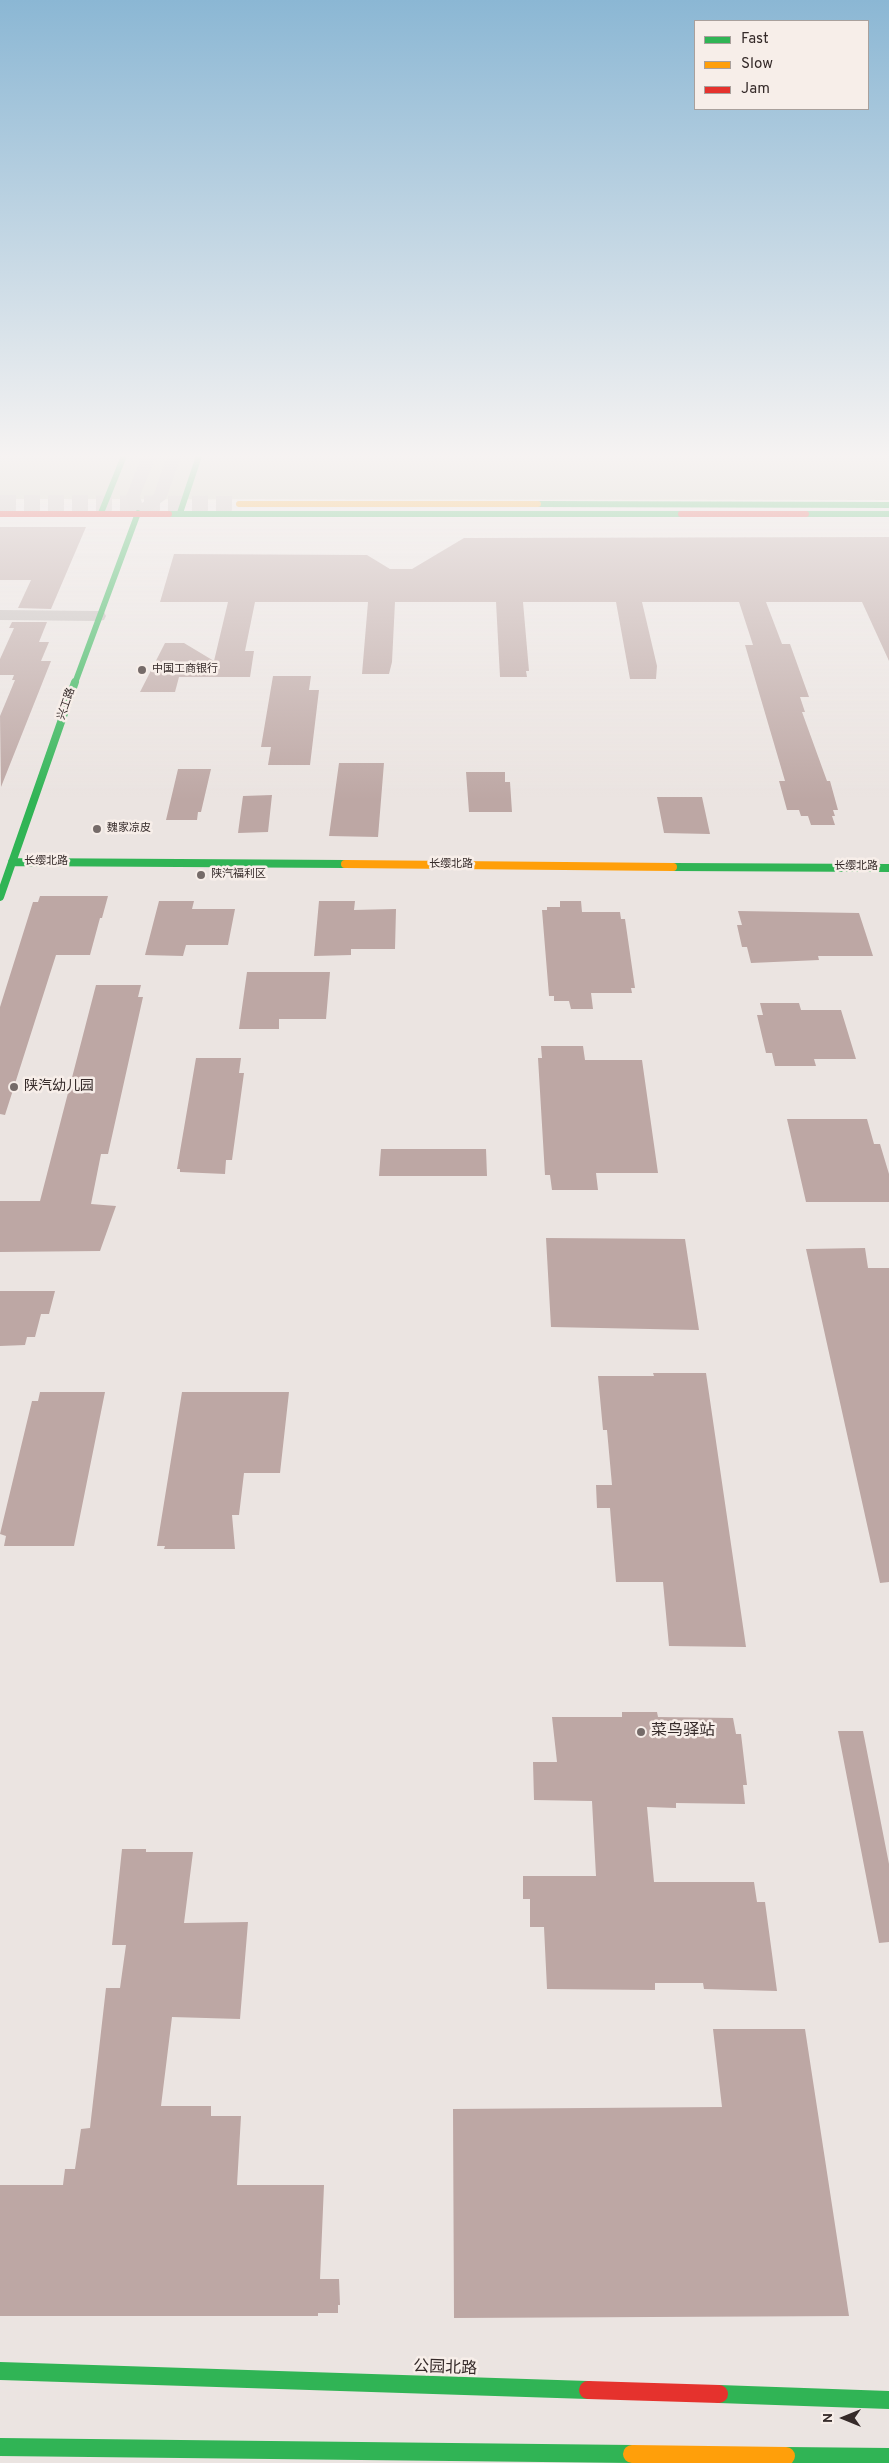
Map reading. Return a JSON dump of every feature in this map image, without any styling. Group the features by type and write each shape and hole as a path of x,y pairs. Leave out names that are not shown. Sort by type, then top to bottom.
{"main road":[{"name":"兴工路","path":"0,896 115,571"},
{"name":"长缨北路","path":"12,862 889,868"},
{"name":"公园北路","path":"0,2371 889,2400"},
{"path":"0,2447 889,2457"}],"street":[{"path":"0,615 98,616"}],"building":[{"path":"0,571 67,571 51,609 18,608 31,580 0,580"},
{"path":"169,571 889,571 889,661 862,602 766,602 782,644 790,644 809,697 800,697 805,712 802,712 827,781 830,781 838,810 833,810 835,816 832,816 835,825 811,825 808,816 801,816 799,810 787,810 779,781 785,781 745,645 753,645 739,602 642,602 657,666 656,679 630,679 616,602 523,602 529,671 526,671 527,677 500,677 496,602 395,602 392,662 389,674 362,674 368,602 255,602 245,651 254,651 250,677 179,677 175,692 140,692 165,643 184,643 214,661 228,602 160,602"},
{"path":"12,622 47,622 39,642 49,642 41,661 51,661 1,787 0,716 15,680 12,680 14,675 0,675 0,659 14,628 9,628"},
{"path":"273,676 311,676 309,690 319,690 310,765 268,765 271,747 261,747"},
{"path":"339,763 384,763 378,837 329,836"},
{"path":"178,769 211,769 201,812 198,812 197,820 166,820"},
{"path":"466,772 505,772 505,782 510,782 512,812 469,812"},
{"path":"272,795 268,832 238,833 243,796"},
{"path":"657,797 702,797 710,834 664,833"},
{"path":"40,896 108,896 90,955 56,955 5,1115 0,1114 0,1007 33,902 38,902"},
{"path":"159,901 194,901 192,909 235,909 228,945 186,945 183,956 145,955"},
{"path":"319,901 355,901 354,910 396,909 395,949 351,949 351,955 314,956"},
{"path":"560,901 581,901 582,912 620,912 621,919 625,919 635,988 631,988 632,993 591,993 593,1009 571,1009 569,1001 554,1001 554,996 549,996 542,910 547,910 547,907 560,907"},
{"path":"738,911 859,913 873,956 818,956 819,960 751,963 747,947 742,947 737,925 742,925"},
{"path":"247,972 330,972 326,1019 279,1019 279,1029 239,1029"},
{"path":"96,985 141,985 138,997 143,997 108,1154 101,1154 91,1204 116,1206 100,1251 0,1252 0,1201 40,1201"},
{"path":"760,1003 799,1003 801,1010 841,1010 856,1059 814,1059 816,1066 775,1066 772,1053 766,1053 757,1015 763,1015"},
{"path":"541,1046 583,1046 585,1060 642,1060 658,1173 596,1173 598,1190 552,1190 550,1175 545,1175 538,1058 542,1058"},
{"path":"196,1058 241,1058 239,1073 244,1073 232,1160 226,1160 225,1174 180,1172 180,1169 177,1169"},
{"path":"787,1119 867,1119 874,1144 880,1144 889,1174 889,1202 806,1202"},
{"path":"381,1149 486,1149 487,1176 379,1176"},
{"path":"546,1238 685,1239 699,1330 551,1327"},
{"path":"865,1248 868,1268 889,1268 889,1582 880,1583 806,1249"},
{"path":"0,1291 55,1291 49,1314 41,1314 35,1337 27,1337 25,1345 0,1346"},
{"path":"653,1373 706,1373 746,1647 669,1646 663,1582 616,1582 610,1508 597,1508 596,1485 612,1485 607,1430 603,1430 598,1376 654,1376"},
{"path":"40,1392 105,1392 74,1546 4,1546 6,1536 0,1534 32,1401 38,1401"},
{"path":"182,1392 289,1392 280,1473 244,1473 239,1515 232,1515 235,1549 164,1549 165,1546 157,1546"},
{"path":"622,1712 657,1712 658,1717 733,1718 736,1734 741,1734 747,1785 743,1785 745,1804 676,1803 676,1808 647,1807 654,1882 754,1882 757,1902 765,1902 777,1991 704,1989 703,1983 655,1983 655,1990 547,1989 544,1927 530,1927 530,1899 523,1899 523,1876 596,1876 592,1801 534,1800 533,1762 557,1762 552,1717 622,1717"},
{"path":"838,1731 863,1731 889,1864 889,1942 879,1943"},
{"path":"122,1849 146,1849 146,1852 193,1852 184,1923 248,1922 240,2019 172,2017 161,2106 211,2106 211,2116 241,2116 237,2185 324,2185 320,2279 339,2279 340,2305 338,2305 338,2313 318,2313 318,2316 0,2316 0,2185 63,2185 65,2169 75,2169 81,2129 90,2128 106,1988 120,1988 126,1945 112,1945"},
{"path":"713,2029 805,2029 849,2316 454,2318 453,2109 722,2107"}],"traffic: fast":[{"path":"0,897 115,571"},
{"path":"12,862 345,864"},
{"path":"673,867 889,868"},
{"path":"0,2371 588,2390"},
{"path":"719,2394 889,2400"},
{"path":"0,2447 632,2454"},
{"path":"786,2456 889,2457"}],"traffic: slow":[{"path":"345,864 673,867"},
{"path":"632,2454 786,2456"}],"traffic: jam":[{"path":"588,2390 719,2394"}],"place":[{"name":"中国工商银行","path":"142,670"},
{"name":"魏家凉皮","path":"97,829"},
{"name":"陕汽福利区","path":"201,875"},
{"name":"陕汽幼儿园","path":"14,1087"},
{"name":"菜鸟驿站","path":"641,1732"}]}
